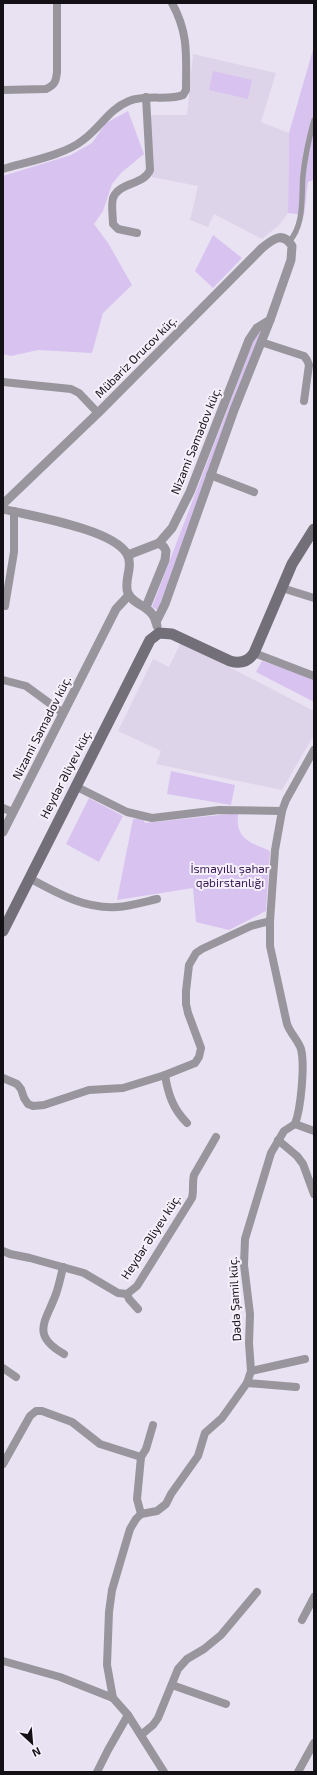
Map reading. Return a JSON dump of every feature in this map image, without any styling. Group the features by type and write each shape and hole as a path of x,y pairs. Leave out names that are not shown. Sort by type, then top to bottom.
{"main road":[{"path":"157,628 230,661 244,662 251,658 298,553 314,529"},
{"name":"Heydər Əliyev küç.","path":"3,931 75,786 157,628"}],"street":[{"path":"3,90 46,89 56,82 57,3"},
{"path":"3,169 73,147 90,135 112,110 129,101 146,97 180,96 186,90 185,34 178,13 172,3"},
{"path":"137,233 118,229 113,224 113,199 120,189 144,178 148,175 150,170 146,97"},
{"path":"157,628 210,475 292,260 293,252 290,242 299,224 303,175 314,120"},
{"name":"Mübariz Orucov küç.","path":"3,504 98,413 262,248 280,237 286,238 290,242"},
{"name":"Nizami Səmədov küç.","path":"128,555 159,543 172,528 190,492 249,340 257,328 270,320"},
{"path":"261,342 304,356 307,360 309,365 304,401"},
{"path":"3,382 71,389 79,394 98,413"},
{"path":"210,475 254,492"},
{"path":"3,508 85,530 115,543 128,555 129,568 127,587 129,595 154,616 157,628"},
{"path":"5,606 14,552 14,511"},
{"path":"146,608 165,556 164,547 159,543"},
{"path":"282,588 314,598"},
{"name":"Nizami Səmədov küç.","path":"3,832 116,609 129,595"},
{"path":"254,653 314,676"},
{"path":"3,680 26,686 63,713"},
{"path":"314,750 292,789 282,811 275,850 270,921 270,946 287,1024 290,1032 300,1046 302,1057 300,1102 295,1124 314,1131"},
{"path":"75,786 127,812 152,818 219,810 282,811"},
{"path":"3,808 12,812"},
{"path":"29,878 68,898 99,907 118,907 157,899"},
{"path":"3,1078 17,1084 28,1104 33,1106 44,1105 89,1090 124,1088 188,1067 195,1063 199,1057 201,1048 186,1004 189,965 196,953 202,949 252,926 270,921"},
{"path":"165,1075 168,1094 178,1113 187,1123"},
{"name":"Dədə Şamil küç.","path":"141,1514 157,1510 166,1504 171,1494 198,1456 205,1433 222,1418 247,1383 251,1371 249,1343 250,1314 244,1265 245,1239 271,1152 284,1131 295,1124"},
{"name":"Heydər Əliyev küç.","path":"3,1251 84,1273 118,1293 127,1294 138,1286 192,1198 194,1191 194,1175 216,1137"},
{"path":"278,1140 297,1156 303,1164 314,1194"},
{"path":"63,1267 56,1294 43,1323 45,1337 51,1347 64,1354"},
{"path":"127,1294 129,1299 138,1309"},
{"path":"251,1371 305,1359"},
{"path":"3,1368 16,1377"},
{"path":"247,1383 296,1387"},
{"path":"3,1464 30,1416 36,1411 42,1411 72,1422 100,1444 141,1457"},
{"path":"112,1698 107,1665 112,1590 130,1529 141,1514 137,1499 141,1457 146,1449 153,1425"},
{"path":"141,1735 154,1725 158,1718 178,1669 187,1659 204,1649 222,1635 256,1592"},
{"path":"302,1620 314,1597"},
{"path":"3,1661 60,1678 112,1698 128,1716 164,1772"},
{"path":"172,1685 226,1704"},
{"path":"98,1772 108,1750 128,1716"},
{"path":"298,1772 314,1743"}],"shaded area":[{"path":"193,54 276,73 261,122 289,133 288,213 279,225 262,239 214,214 208,227 190,220 198,186 152,177 149,115 187,115"},
{"path":"181,642 314,711 314,735 282,790 156,764 161,751 118,731 153,659 169,667"}],"green space":[{"path":"314,46 314,180 308,182 304,215 288,213 289,133"},
{"path":"213,71 252,80 248,99 209,90"},
{"path":"128,111 144,154 121,173 112,184 103,211 94,224 108,243 132,285 103,313 92,353 38,350 11,356 3,354 3,176 71,155 92,143 106,123"},
{"path":"213,235 242,258 213,288 195,271"},
{"path":"263,329 232,408 158,610 152,607 255,337"},
{"path":"262,661 314,679 314,702 256,672"},
{"path":"171,771 235,785 231,805 167,794"},
{"path":"89,798 123,816 99,862 66,844"},
{"name":"İsmayıllı şəhər qəbirstanlığı","path":"238,813 238,827 244,837 252,843 270,851 266,911 229,930 196,922 193,888 117,900 133,819 143,818 145,823"}]}
